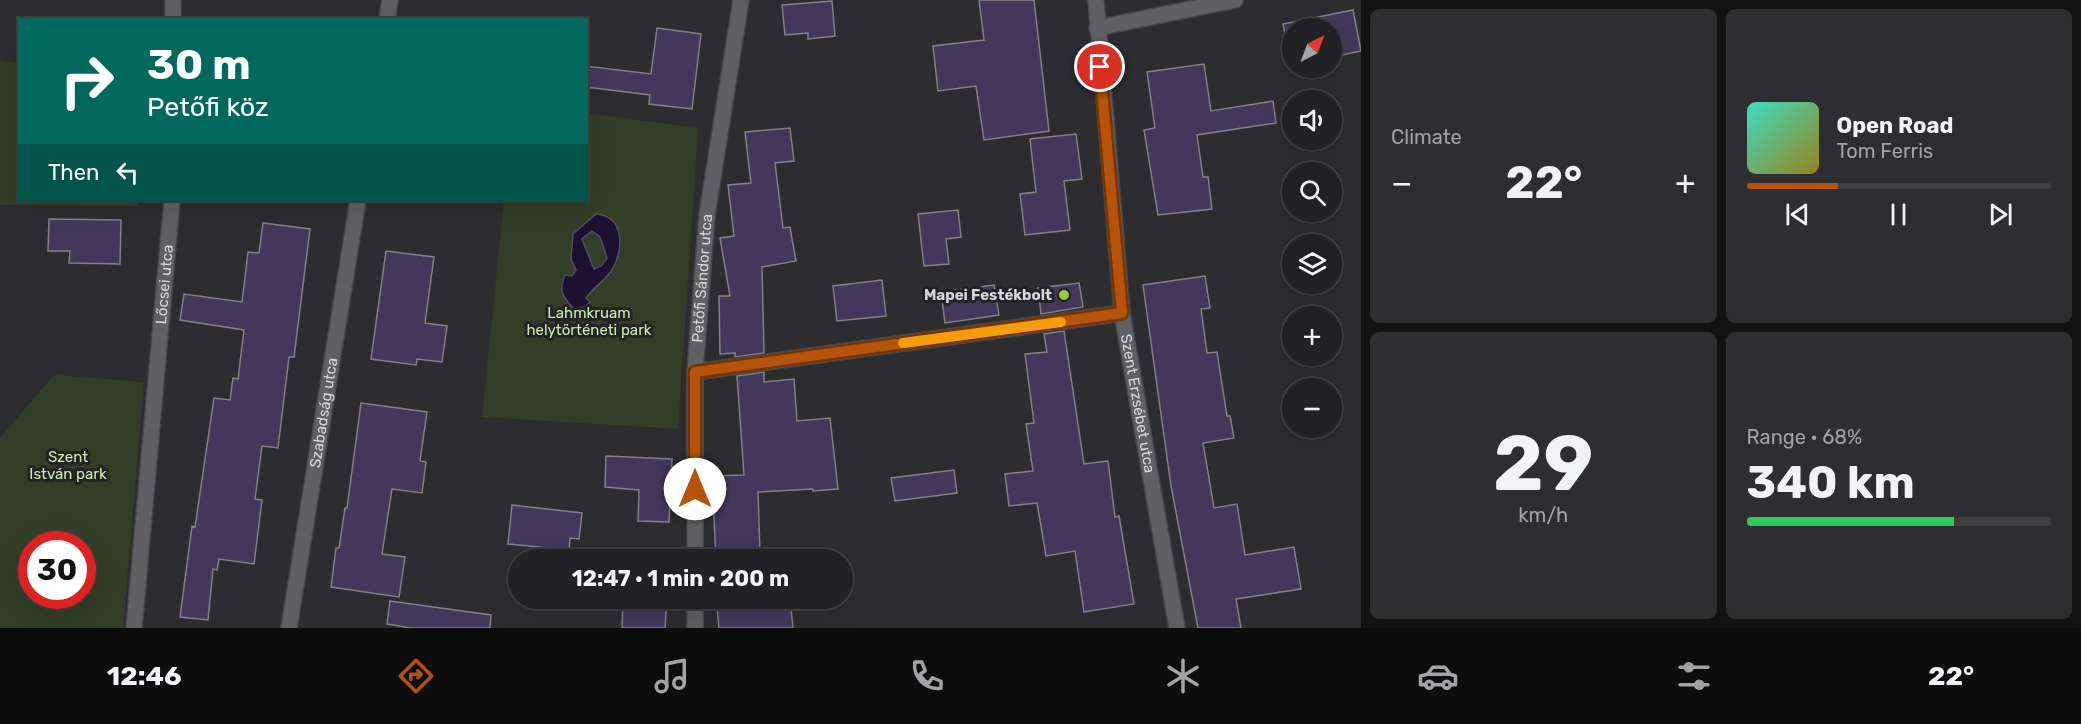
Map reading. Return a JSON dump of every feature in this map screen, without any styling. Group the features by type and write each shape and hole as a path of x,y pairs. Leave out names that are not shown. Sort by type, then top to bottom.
{"street":[{"path":"173,0 173,18"},
{"path":"387,18 390,0"},
{"name":"Petőfi Sándor utca","path":"695,549 695,372 707,215 741,0"},
{"name":"Szent Erzsébet utca","path":"1096,0 1122,313 1177,628"},
{"path":"1097,28 1234,0"},
{"name":"Lőcsei utca","path":"134,628 172,201"},
{"name":"Szabadság utca","path":"289,628 358,201"},
{"path":"695,372 1122,313"},
{"path":"695,609 695,628"}],"green space":[{"path":"0,61 18,63 18,201 138,201 139,206 0,205"},
{"name":"Lahmkruam helytörténeti park","path":"588,113 698,128 678,429 482,417 504,201 588,201"},
{"name":"Szent István park","path":"54,375 144,382 123,628 0,628 0,438"}],"shaded area":[{"path":"596,214 612,220 619,233 620,241 617,258 611,271 586,298 590,302 585,307 574,309 564,297 562,290 565,275 572,276 576,270 571,259 573,234","holes":["592,231 600,237 607,258 601,266 594,269 582,239"]}],"building":[{"path":"979,0 1034,0 1049,131 984,140 976,86 938,91 933,46 984,40"},
{"path":"832,1 835,36 808,39 808,33 785,35 782,5"},
{"path":"1353,10 1361,51 1342,55 1342,18 1313,18"},
{"path":"657,28 701,34 692,109 649,104 650,95 588,87 588,66 651,74"},
{"path":"1204,64 1211,111 1273,101 1276,123 1197,135 1203,177 1208,177 1212,209 1158,215 1144,130 1155,128 1147,72"},
{"path":"790,128 794,161 775,163 783,228 790,227 796,261 762,267 764,353 735,357 735,353 720,354 719,296 730,296 720,238 734,236 728,185 751,183 745,132"},
{"path":"1076,134 1082,179 1064,181 1070,230 1025,235 1020,194 1036,192 1030,139"},
{"path":"958,210 961,237 946,239 949,264 924,266 918,214"},
{"path":"49,219 121,220 120,264 69,263 70,251 48,251"},
{"path":"263,223 310,229 294,357 289,357 278,448 262,446 255,499 262,500 254,564 219,559 217,570 213,569 208,620 180,617 192,526 195,527 214,398 230,400 233,378 238,379 244,330 180,320 184,294 242,302 248,252 259,253"},
{"path":"386,251 434,257 425,323 447,326 442,362 417,359 416,365 371,359"},
{"path":"1205,276 1210,308 1201,309 1207,353 1217,352 1227,416 1230,416 1234,438 1203,443 1214,508 1237,504 1245,555 1294,547 1301,589 1236,599 1241,628 1198,628 1171,486 1143,285"},
{"path":"882,280 886,316 837,321 833,286"},
{"path":"1079,283 1083,307 1041,314 1038,288"},
{"path":"994,285 999,315 945,323 941,292"},
{"path":"1064,331 1084,464 1108,461 1115,517 1119,516 1134,604 1084,612 1075,551 1046,556 1037,503 1009,506 1005,474 1033,471 1026,424 1034,423 1025,354 1047,352 1044,334"},
{"path":"764,372 764,382 794,379 797,421 830,418 838,489 758,492 760,549 715,549 712,476 744,475 737,376"},
{"path":"361,403 427,412 420,461 426,462 422,493 392,489 382,554 405,557 399,597 331,587 336,548 339,548 345,508 347,508"},
{"path":"606,456 672,459 669,522 638,521 639,490 605,487"},
{"path":"954,470 957,493 895,501 891,478"},
{"path":"512,505 582,513 579,539 570,538 569,549 508,544"},
{"path":"390,601 491,615 490,628 410,628 387,624"},
{"path":"623,609 666,609 665,628 622,628"},
{"path":"717,609 791,609 793,628 719,628"}],"slow traffic":[{"path":"903,343 1061,322"}],"place":[{"name":"Mapei Festékbolt","path":"1064,295"}],"route":[{"path":"695,489 695,372 1122,313 1100,67"}]}
